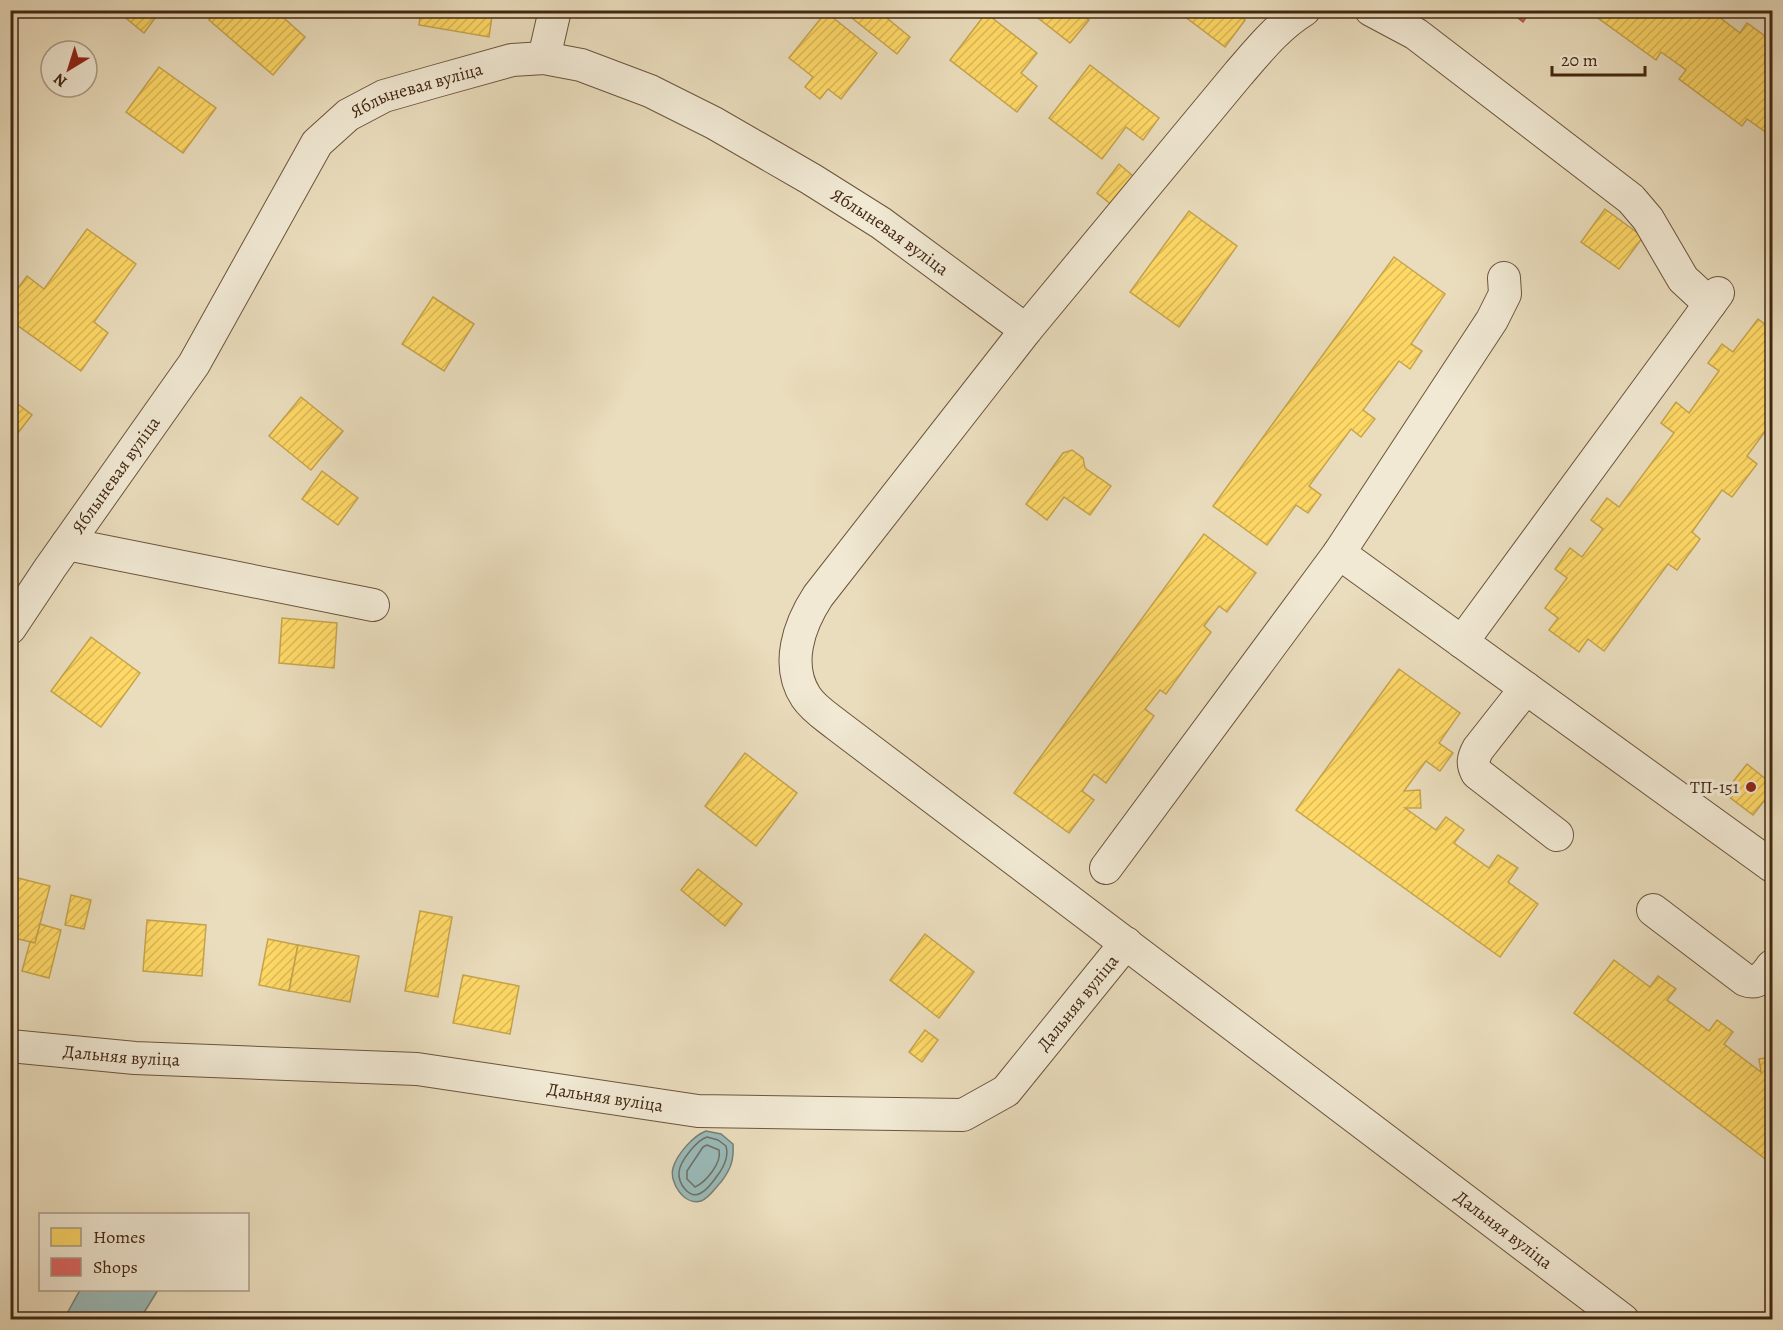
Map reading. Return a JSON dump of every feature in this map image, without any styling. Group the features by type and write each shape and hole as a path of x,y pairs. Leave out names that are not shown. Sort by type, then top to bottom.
{"street":[{"path":"544,58 555,10"},
{"path":"1026,330 1254,56 1291,18 1304,10"},
{"path":"1371,10 1416,34 1631,199 1648,219 1683,279 1696,293 1714,299 1462,642"},
{"name":"Яблыневая вуліца","path":"10,628 194,364 316,142 348,114 384,96 512,60 544,58 581,65 650,91 714,123 811,179 881,223 1026,330"},
{"path":"1106,868 1339,553 1492,320 1504,294 1504,278"},
{"name":"Дальняя вуліца","path":"1026,330 808,611 795,654 797,677 806,697 816,709 1623,1320"},
{"path":"67,544 373,605"},
{"path":"1339,553 1773,866"},
{"path":"1526,688 1478,749 1474,766 1478,773 1557,835"},
{"path":"1653,910 1745,980 1750,982 1762,978 1773,966"},
{"name":"Дальняя вуліца","path":"10,1046 135,1058 417,1069 698,1111 963,1115 1006,1091 1126,943"}],"water":[{"path":"706,1131 721,1134 733,1144 733,1155 727,1173 721,1182 704,1200 695,1202 679,1192 672,1174 678,1157 686,1146"},
{"path":"79,1291 157,1291 140,1319 64,1319"}],"building: Homes":[{"path":"116,10 161,10 144,33"},
{"path":"217,10 275,10 305,37 273,75 209,20"},
{"path":"421,10 462,10 492,16 489,37 419,25"},
{"path":"842,10 877,10 910,37 897,54"},
{"path":"1078,10 1089,20 1070,43 1029,11"},
{"path":"1176,10 1233,10 1245,20 1225,47"},
{"path":"1604,10 1710,10 1740,33 1747,23 1772,41 1766,49 1772,54 1771,136 1747,119 1742,126 1679,79 1686,70 1661,52 1656,60 1598,18"},
{"path":"826,12 877,53 841,99 828,89 820,99 805,87 813,77 789,58"},
{"path":"986,13 1037,53 1021,73 1037,86 1017,112 950,60"},
{"path":"1090,65 1159,118 1143,140 1126,127 1102,159 1049,118"},
{"path":"159,67 216,108 183,153 126,112"},
{"path":"1119,164 1139,181 1117,209 1097,193"},
{"path":"1605,209 1643,237 1619,269 1581,242"},
{"path":"1189,211 1237,246 1179,327 1130,292"},
{"path":"87,229 136,264 94,322 108,333 81,371 10,320 10,299 27,276 44,289"},
{"path":"1394,257 1445,294 1411,344 1422,351 1410,369 1399,361 1363,410 1375,419 1361,437 1351,429 1309,486 1321,495 1308,513 1296,505 1267,545 1213,506"},
{"path":"433,297 474,324 444,371 402,344"},
{"path":"1758,319 1770,328 1772,324 1772,422 1747,456 1757,464 1732,497 1722,490 1692,532 1700,539 1677,570 1668,564 1604,651 1588,639 1579,652 1549,630 1558,618 1545,608 1567,578 1555,569 1570,548 1582,557 1603,529 1591,520 1607,498 1619,507 1674,433 1661,423 1676,402 1689,413 1719,371 1708,363 1722,344 1733,352"},
{"path":"301,397 343,431 311,470 269,436"},
{"path":"10,398 32,415 10,443"},
{"path":"1072,450 1083,458 1085,468 1111,486 1090,515 1064,497 1047,520 1026,504 1063,453"},
{"path":"322,471 358,498 338,525 302,499"},
{"path":"1204,534 1256,573 1227,612 1219,606 1204,626 1211,632 1166,694 1160,690 1145,709 1154,716 1106,783 1094,774 1082,791 1094,800 1069,833 1014,793"},
{"path":"282,618 337,623 334,668 279,663"},
{"path":"91,637 140,673 101,727 51,691"},
{"path":"1399,669 1460,713 1439,743 1453,753 1440,771 1426,761 1404,791 1420,790 1421,808 1405,808 1436,830 1446,817 1464,830 1454,843 1489,868 1498,855 1518,868 1508,882 1538,904 1500,957 1296,810"},
{"path":"745,753 797,793 756,846 705,806"},
{"name":"ТП-151","path":"1747,764 1772,784 1772,791 1753,815 1724,793"},
{"path":"698,869 742,904 725,926 681,890"},
{"path":"10,876 50,886 35,943 10,937"},
{"path":"71,895 91,900 84,929 65,925"},
{"path":"420,911 452,917 438,997 405,991"},
{"path":"147,920 206,925 202,976 143,971"},
{"path":"40,924 61,930 49,978 22,971 30,942 35,943"},
{"path":"925,934 974,972 939,1018 890,980"},
{"path":"268,939 298,945 289,991 259,985"},
{"path":"298,945 359,956 350,1002 289,991"},
{"path":"1614,960 1650,987 1658,976 1676,989 1667,1000 1709,1031 1717,1020 1733,1032 1724,1044 1761,1072 1759,1059 1772,1057 1772,1164 1574,1013"},
{"path":"463,975 519,986 510,1034 453,1023"},
{"path":"925,1030 938,1040 922,1062 909,1052"}],"building: Shops":[{"path":"1508,10 1531,10 1523,22"}],"place":[{"name":"ТП-151","path":"1751,787"}]}
